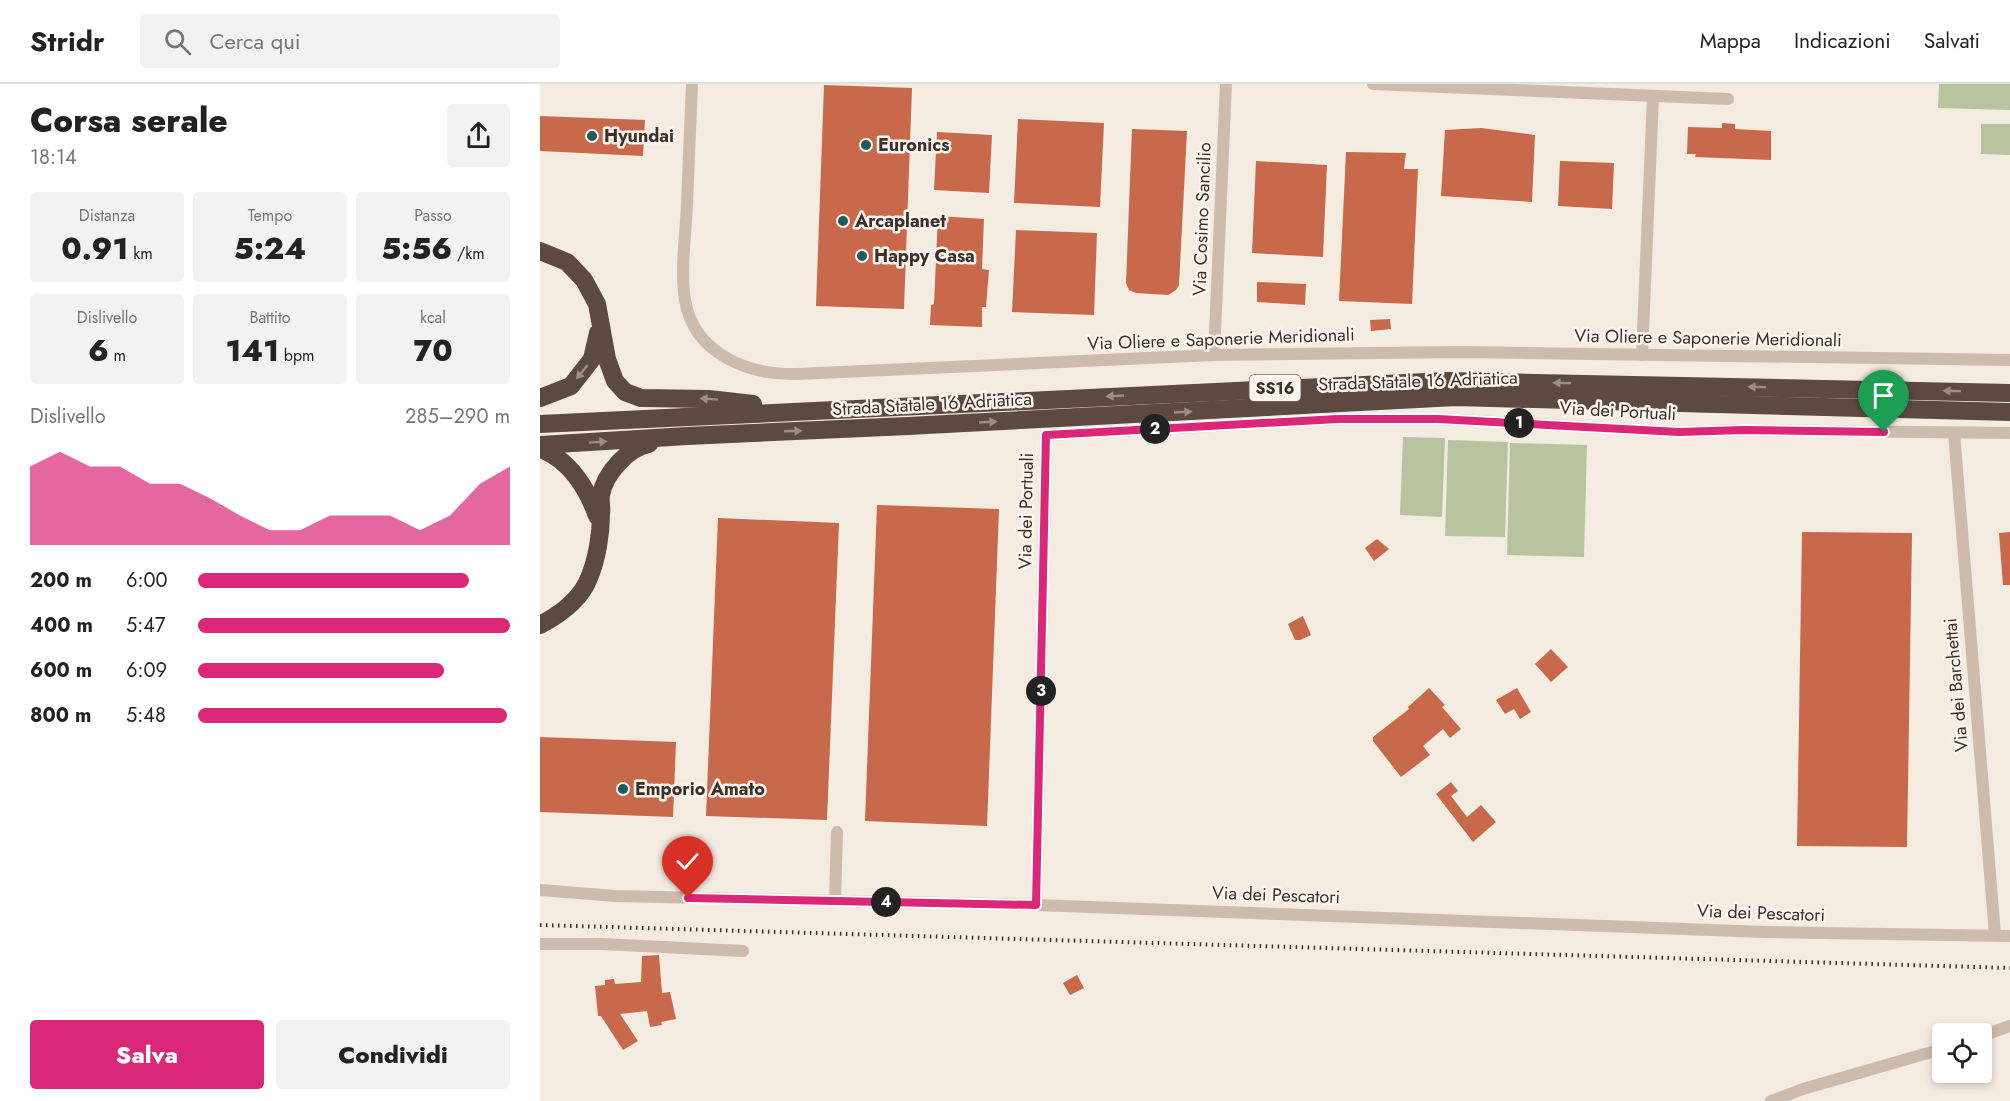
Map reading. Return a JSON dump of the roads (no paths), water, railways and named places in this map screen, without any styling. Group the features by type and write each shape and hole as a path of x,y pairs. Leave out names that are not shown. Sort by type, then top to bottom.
{"highway":[{"path":"540,251 567,262 584,280 597,304 607,359 615,381 625,392 641,398 709,399 808,410"},
{"path":"540,398 571,386 592,359 600,326"},
{"name":"Strada Statale 16 Adriatica","path":"540,424 1447,381 2010,393"},
{"name":"Strada Statale 16 Adriatica","path":"540,447 687,436 920,426 1456,397 2010,412"},
{"path":"540,625 569,606 589,579 600,534 601,495 625,454 641,445 687,436"},
{"path":"540,447 553,454 573,472 590,496 598,516 600,534"}],"street":[{"name":"Via Oliere e Saponerie Meridionali","path":"692,84 684,287 686,303 693,323 714,350 744,368 780,375 1214,355 1463,352 2010,360"},
{"name":"Via Cosimo Sancilio","path":"1214,355 1226,84"},
{"path":"1373,84 1728,99"},
{"path":"1642,355 1653,96"},
{"name":"Via dei Portuali","path":"1036,905 1046,435 1338,419 1438,419 1679,432 1744,430 2010,434"},
{"name":"Via dei Barchettai","path":"1954,433 1995,935"},
{"path":"835,902 837,832"},
{"name":"Via dei Pescatori","path":"540,890 615,896 1036,905 1764,932 2010,936"},
{"path":"540,944 602,944 743,951"},
{"path":"1992,1032 2010,1026"},
{"path":"1771,1101 1803,1089 1932,1051"}],"railway":[{"path":"540,925 2010,968"}],"place":[{"name":"Hyundai","path":"592,136"},
{"name":"Euronics","path":"866,145"},
{"name":"Arcaplanet","path":"843,221"},
{"name":"Happy Casa","path":"862,256"},
{"name":"Emporio Amato","path":"623,789"}]}
